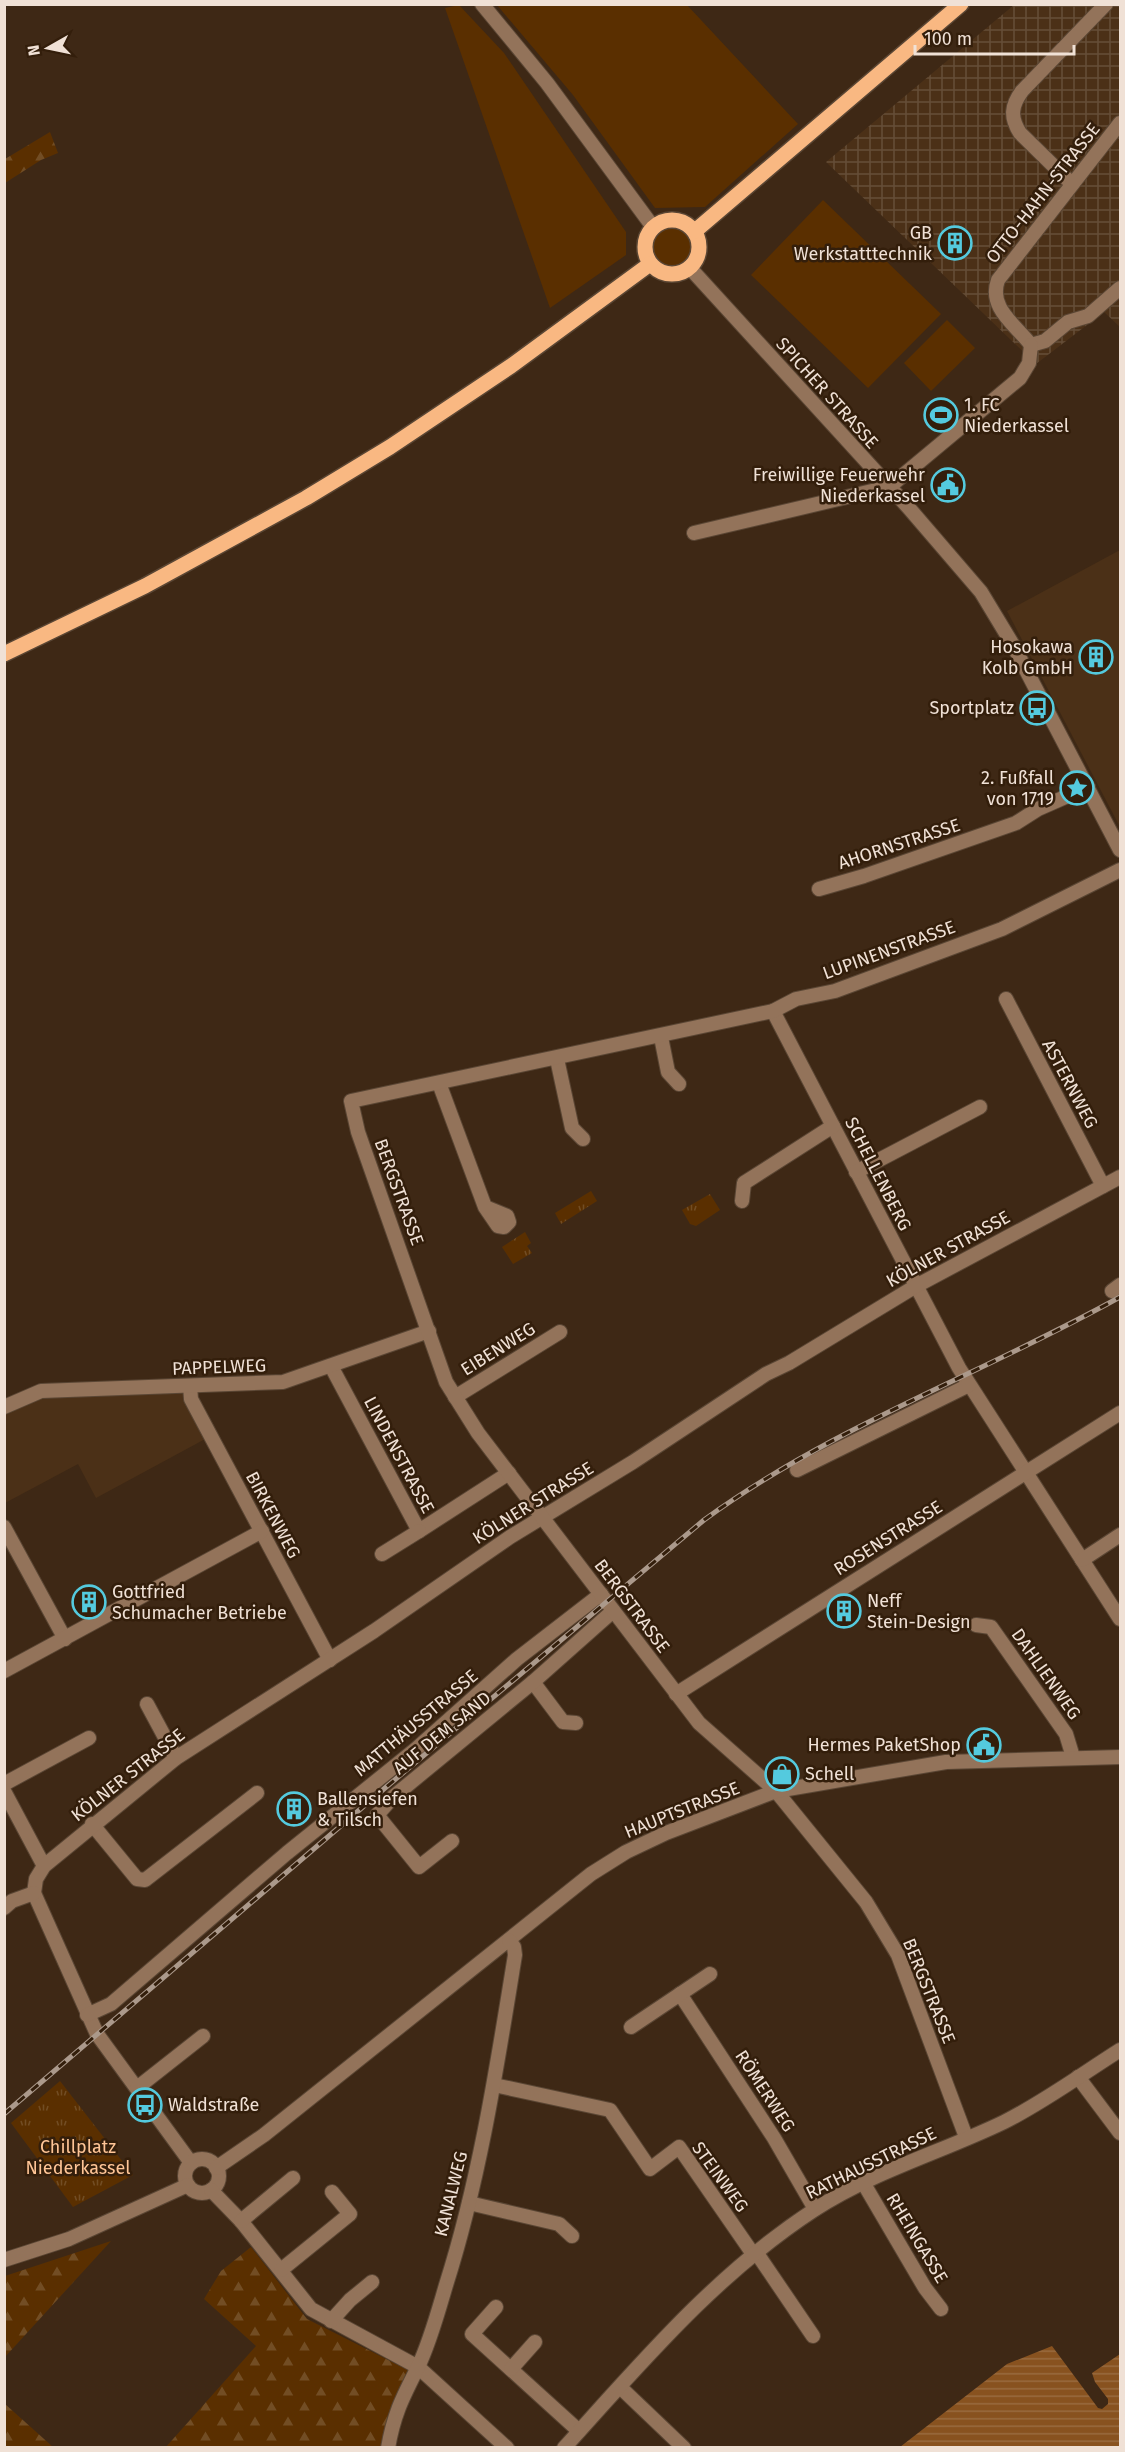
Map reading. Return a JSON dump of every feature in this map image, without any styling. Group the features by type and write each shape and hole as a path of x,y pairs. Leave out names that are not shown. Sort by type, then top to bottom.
{"main road":[{"path":"695,231 961,4"},
{"path":"680,221 695,231 700,246 699,254 690,268 683,273 665,274 650,264 645,249 648,233 653,227 661,222 680,221"},
{"path":"4,654 156,580 315,493 511,366 650,264"}],"street":[{"path":"482,4 547,83 653,227"},
{"path":"1072,184 1020,133 1014,123 1012,113 1014,103 1022,91 1106,4"},
{"name":"OTTO-HAHN-STRASSE","path":"1031,345 1001,311 994,292 998,280 1120,123"},
{"name":"SPICHER STRASSE","path":"690,268 963,570 992,608 1120,850"},
{"path":"693,533 889,487 1020,378 1029,363 1031,345 1045,341 1068,322 1088,316 1115,299 1120,288"},
{"name":"AHORNSTRASSE","path":"819,889 931,854 1016,822 1038,809 1088,787"},
{"name":"LUPINENSTRASSE","path":"396,1092 773,1011 796,999 835,991 1002,929 1120,870"},
{"name":"ASTERNWEG","path":"1006,999 1103,1186"},
{"name":"SCHELLENBERG","path":"773,1011 969,1385 1120,1619"},
{"path":"660,1036 668,1072 679,1084"},
{"path":"557,1059 572,1128 583,1139"},
{"path":"439,1083 485,1207"},
{"name":"BERGSTRASSE","path":"396,1092 351,1101 358,1132 446,1382 509,1473 699,1723 776,1791 866,1902 898,1955 966,2137"},
{"path":"856,1172 980,1107"},
{"path":"742,1201 744,1183 833,1126"},
{"name":"KÖLNER STRASSE","path":"34,1893 36,1879 44,1866 92,1824 176,1758 330,1660 510,1537 766,1374 789,1364 916,1286 1120,1177"},
{"name":"PAPPELWEG","path":"4,1407 41,1391 284,1382 429,1331"},
{"name":"EIBENWEG","path":"455,1397 560,1332"},
{"name":"LINDENSTRASSE","path":"331,1366 419,1531 509,1473"},
{"path":"797,1470 969,1385"},
{"name":"BIRKENWEG","path":"190,1386 191,1399 330,1660"},
{"name":"ROSENSTRASSE","path":"676,1694 1120,1413"},
{"path":"4,1527 65,1639"},
{"path":"382,1554 419,1531"},
{"path":"4,1671 262,1532"},
{"path":"1082,1560 1120,1535"},
{"name":"MATTHÄUSSTRASSE","path":"87,2015 111,2004 287,1852 416,1749 518,1659 601,1594"},
{"name":"AUF DEM SAND","path":"453,1841 419,1867 378,1815 393,1797 533,1682 613,1611"},
{"name":"DAHLIENWEG","path":"976,1625 991,1627 1066,1734 1073,1757"},
{"path":"533,1682 563,1722 576,1723"},
{"path":"147,1704 176,1758"},
{"path":"4,1784 89,1738"},
{"name":"HAUPTSTRASSE","path":"216,2168 270,2130 591,1874 626,1852 666,1833 776,1791 946,1762 1120,1757"},
{"path":"4,1791 44,1866"},
{"path":"92,1824 136,1879 145,1880 257,1793"},
{"path":"4,1908 12,1901 34,1893 97,2034 191,2163"},
{"name":"KANALWEG","path":"388,2448 399,2403 418,2367 446,2285 469,2203 494,2085 515,1955 514,1947 509,1940"},
{"path":"631,2026 710,1974"},
{"name":"RÖMERWEG","path":"680,1994 774,2138 815,2209"},
{"path":"137,2088 203,2036"},
{"name":"RATHAUSSTRASSE","path":"564,2448 675,2324 754,2253 815,2209 966,2137 1004,2122 1120,2050"},
{"path":"1078,2077 1120,2133"},
{"name":"STEINWEG","path":"494,2085 610,2110 650,2169 679,2147 754,2253"},
{"path":"208,2160 216,2168 218,2180 211,2190 198,2193 188,2186 185,2174 191,2163 208,2160"},
{"path":"241,2221 293,2178"},
{"name":"RHEINGASSE","path":"864,2184 925,2288 941,2309"},
{"path":"4,2260 69,2239 188,2186"},
{"path":"211,2190 241,2221 311,2309 418,2367 507,2448"},
{"path":"281,2270 350,2214 332,2192"},
{"path":"469,2203 559,2224 572,2236"},
{"path":"754,2253 813,2336"},
{"path":"331,2321 350,2300 372,2282"},
{"path":"496,2307 472,2334 579,2431"},
{"path":"511,2369 536,2342"},
{"path":"620,2387 684,2448"}],"shaded area":[{"path":"1014,5 1120,5 1120,327 1104,312 1036,364 826,162"},
{"path":"1120,550 1120,827 1007,611"},
{"path":"181,1389 207,1438 96,1498 78,1464 5,1503 5,1410 41,1394"},
{"path":"1052,2346 1098,2408 1102,2409 1108,2404 1108,2399 1095,2382 1092,2373 1120,2354 1120,2447 900,2447 1007,2364"}],"green space":[{"path":"459,5 504,53 626,232 626,255 550,308 445,8"},
{"path":"497,5 687,5 798,124 705,207 655,208 573,95"},
{"path":"50,132 58,153 41,160 5,183 5,159"},
{"path":"823,200 941,314 868,388 751,275"},
{"path":"673,225 689,231 695,247 689,263 673,269 657,263 651,247 657,231"},
{"path":"947,320 975,348 931,391 904,363"},
{"path":"591,1191 597,1201 561,1224 555,1213"},
{"path":"710,1194 720,1210 696,1226 690,1224 682,1210"},
{"path":"525,1232 531,1243 527,1246 532,1253 513,1264 502,1247"},
{"name":"Chillplatz Niederkassel","path":"60,2081 133,2175 73,2207 11,2123"},
{"path":"111,2241 5,2357 5,2276"},
{"path":"251,2247 307,2319 410,2371 395,2397 383,2447 165,2448 256,2346 204,2299 221,2271"},
{"path":"5,2404 53,2447 5,2447"}],"railway":[{"path":"4,2114 385,1788 704,1520 804,1456 856,1428 1068,1325 1120,1297"}],"place":[{"name":"GB Werkstatttechnik","path":"955,243"},
{"name":"1. FC Niederkassel","path":"941,415"},
{"name":"Freiwillige Feuerwehr Niederkassel","path":"948,485"},
{"name":"Hosokawa Kolb GmbH","path":"1096,657"},
{"name":"Sportplatz","path":"1037,708"},
{"name":"2. Fußfall von 1719","path":"1077,788"},
{"name":"Gottfried Schumacher Betriebe","path":"89,1602"},
{"name":"Neff Stein-Design","path":"844,1611"},
{"name":"Hermes PaketShop","path":"984,1745"},
{"name":"Schell","path":"782,1774"},
{"name":"Ballensiefen & Tilsch","path":"294,1809"},
{"name":"Waldstraße","path":"145,2105"}]}
